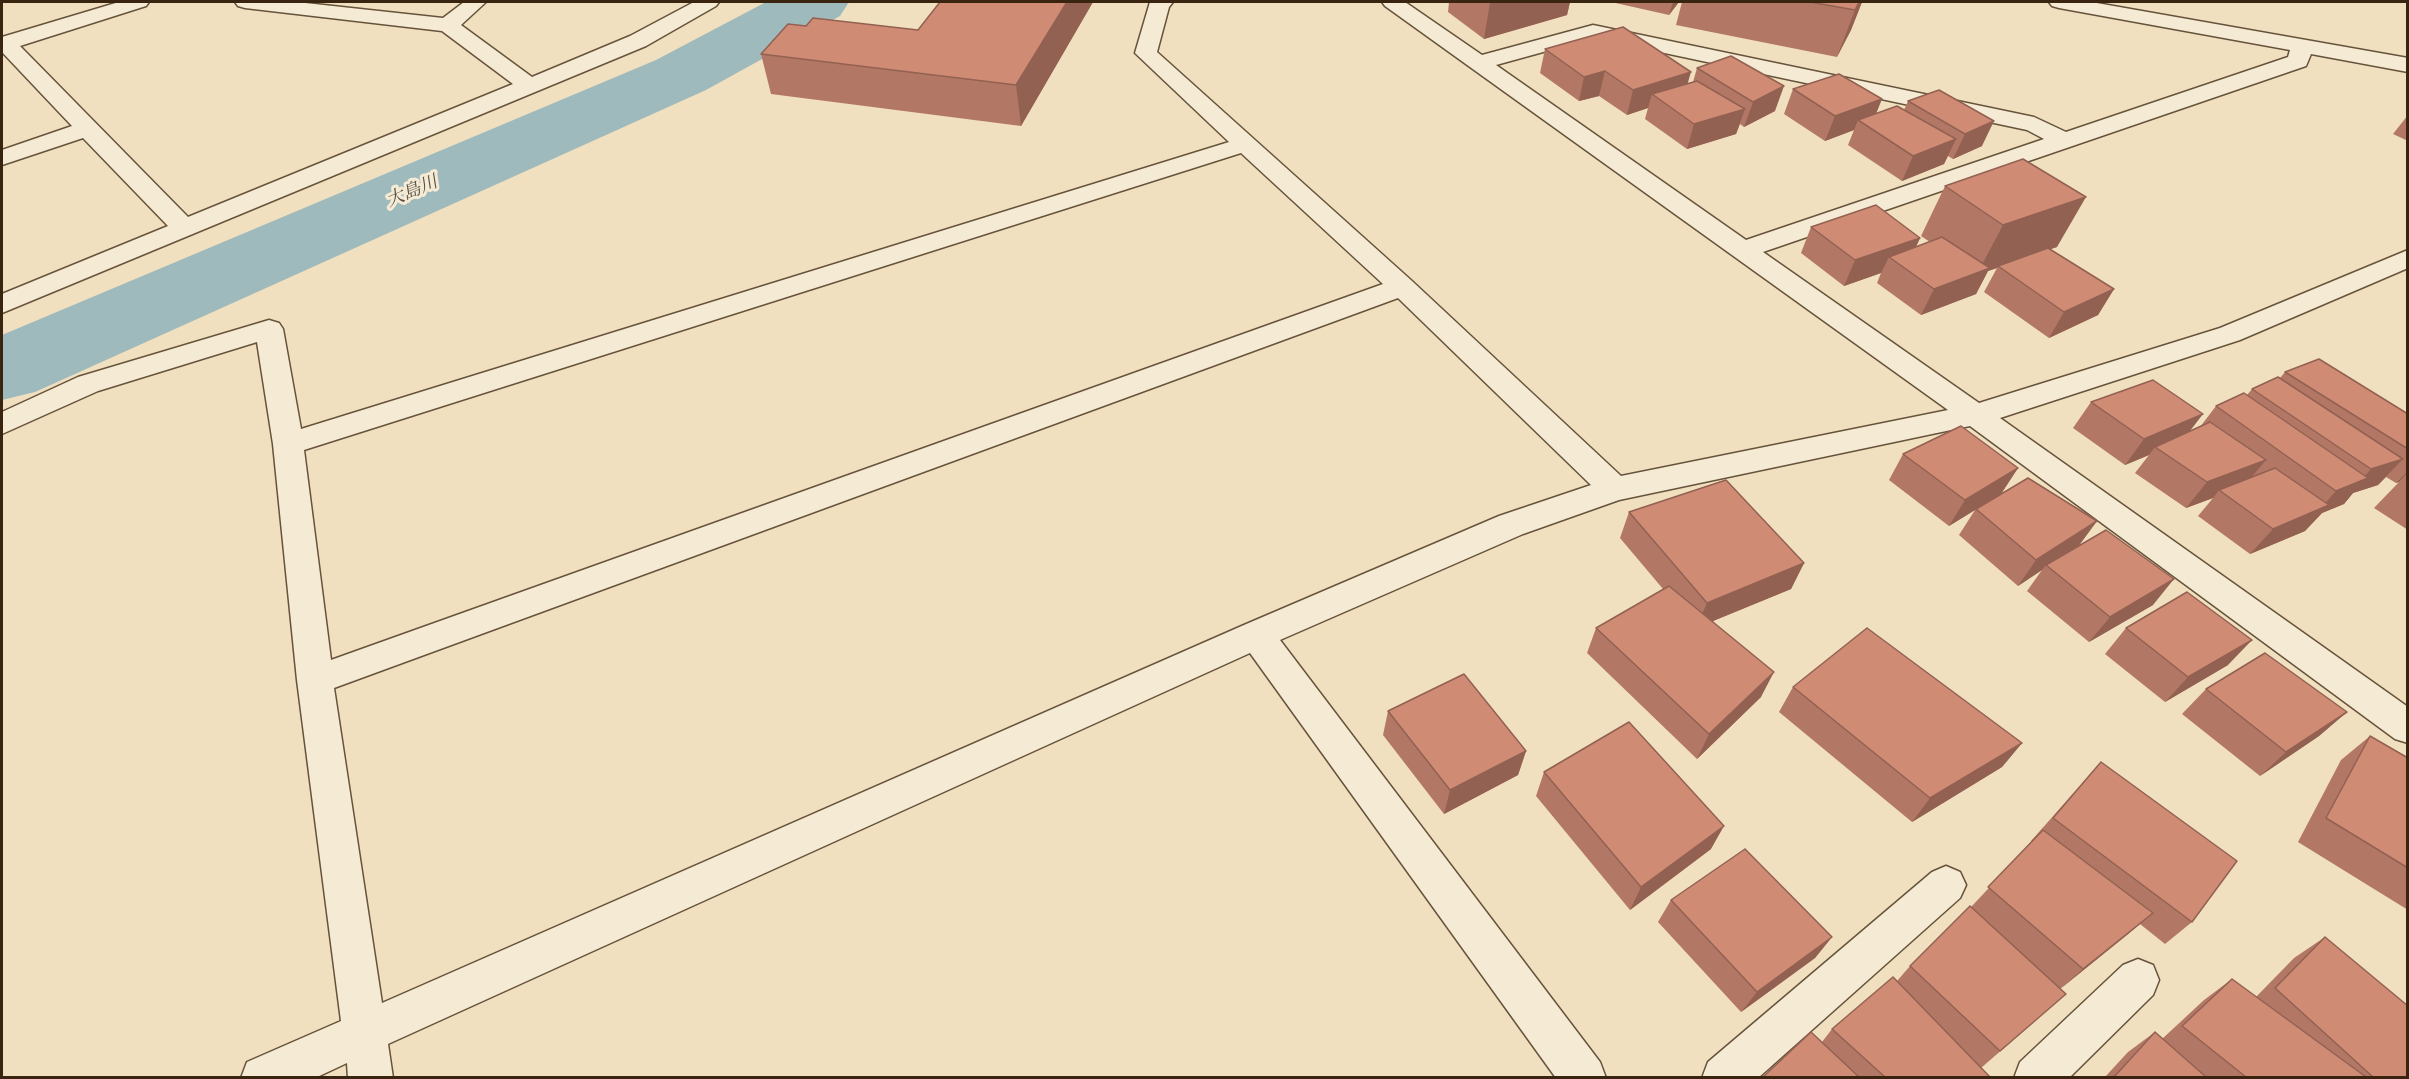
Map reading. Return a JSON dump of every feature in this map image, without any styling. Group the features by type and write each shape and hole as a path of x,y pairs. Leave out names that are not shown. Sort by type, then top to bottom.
{"street":[{"path":"139,2 3,43 184,228"},
{"path":"245,2 448,25 530,86"},
{"path":"448,25 476,2"},
{"path":"2,304 638,41 710,2"},
{"path":"1163,2 1159,4 1146,53 1402,287 1615,489"},
{"path":"1392,2 1975,415 2408,728"},
{"path":"2059,2 2408,65"},
{"path":"1479,63 1593,31 2034,124 2063,140"},
{"path":"1742,250 2298,61 2302,46"},
{"path":"2,158 88,128"},
{"path":"288,444 1246,144"},
{"path":"263,1077 1256,634 1511,525 1615,489 1975,415 2230,334 2408,258"},
{"path":"315,680 1402,287"},
{"path":"2,424 88,384 269,329 288,444 315,680 371,1077"},
{"path":"1256,634 1584,1077"},
{"path":"1724,1077 1946,885"},
{"path":"2036,1077 2138,980"}],"building":[{"path":"940,2 1067,2 1016,85 761,54 788,24 806,26 813,18 918,30"},
{"path":"1810,2 1859,2 1855,10"},
{"path":"1623,27 1691,72 1633,90 1605,71 1584,77 1545,49"},
{"path":"1731,56 1784,86 1753,102 1697,68"},
{"path":"1839,74 1882,99 1835,116 1793,89"},
{"path":"1697,81 1745,109 1694,124 1652,94"},
{"path":"1939,90 1994,121 1965,134 1908,101"},
{"path":"1897,106 1956,139 1913,156 1858,120"},
{"path":"2023,159 2086,197 2003,225 1945,186"},
{"path":"1876,205 1920,238 1855,260 1811,227"},
{"path":"1942,237 1990,268 1934,289 1889,257"},
{"path":"2048,248 2114,289 2064,312 1998,266"},
{"path":"2319,359 2408,414 2408,449 2285,372"},
{"path":"2278,377 2403,459 2371,469 2252,389"},
{"path":"2153,380 2203,414 2144,439 2091,402"},
{"path":"2244,393 2368,478 2336,491 2216,406"},
{"path":"2210,422 2266,460 2207,482 2155,447"},
{"path":"1961,426 2018,468 1965,500 1903,454"},
{"path":"2275,468 2329,505 2273,529 2219,490"},
{"path":"2028,478 2097,521 2036,560 1976,509"},
{"path":"1726,480 1804,563 1707,603 1629,512"},
{"path":"2106,530 2174,579 2110,617 2046,565"},
{"path":"1669,586 1774,672 1709,734 1596,628"},
{"path":"2187,592 2252,640 2188,677 2126,628"},
{"path":"1867,628 2022,743 1930,798 1793,687"},
{"path":"2265,653 2347,712 2286,752 2206,689"},
{"path":"1464,674 1526,751 1450,790 1388,711"},
{"path":"1629,722 1724,826 1641,887 1544,772"},
{"path":"2370,736 2408,758 2408,868 2326,818"},
{"path":"2101,762 2237,861 2192,922 2053,818"},
{"path":"2043,830 2153,913 2083,969 1988,887"},
{"path":"1745,849 1832,937 1757,992 1671,900"},
{"path":"1970,906 2066,994 2000,1051 1910,966"},
{"path":"2325,937 2408,1006 2408,1077 2373,1077 2275,988"},
{"path":"1893,977 1990,1077 1885,1077 1832,1029"},
{"path":"2232,979 2366,1077 2246,1077 2182,1026"},
{"path":"1811,1032 1859,1077 1763,1077"},
{"path":"2155,1032 2206,1077 2114,1077"}],"waterway":[{"name":"大島川","path":"2,370 681,75 816,2"}]}
